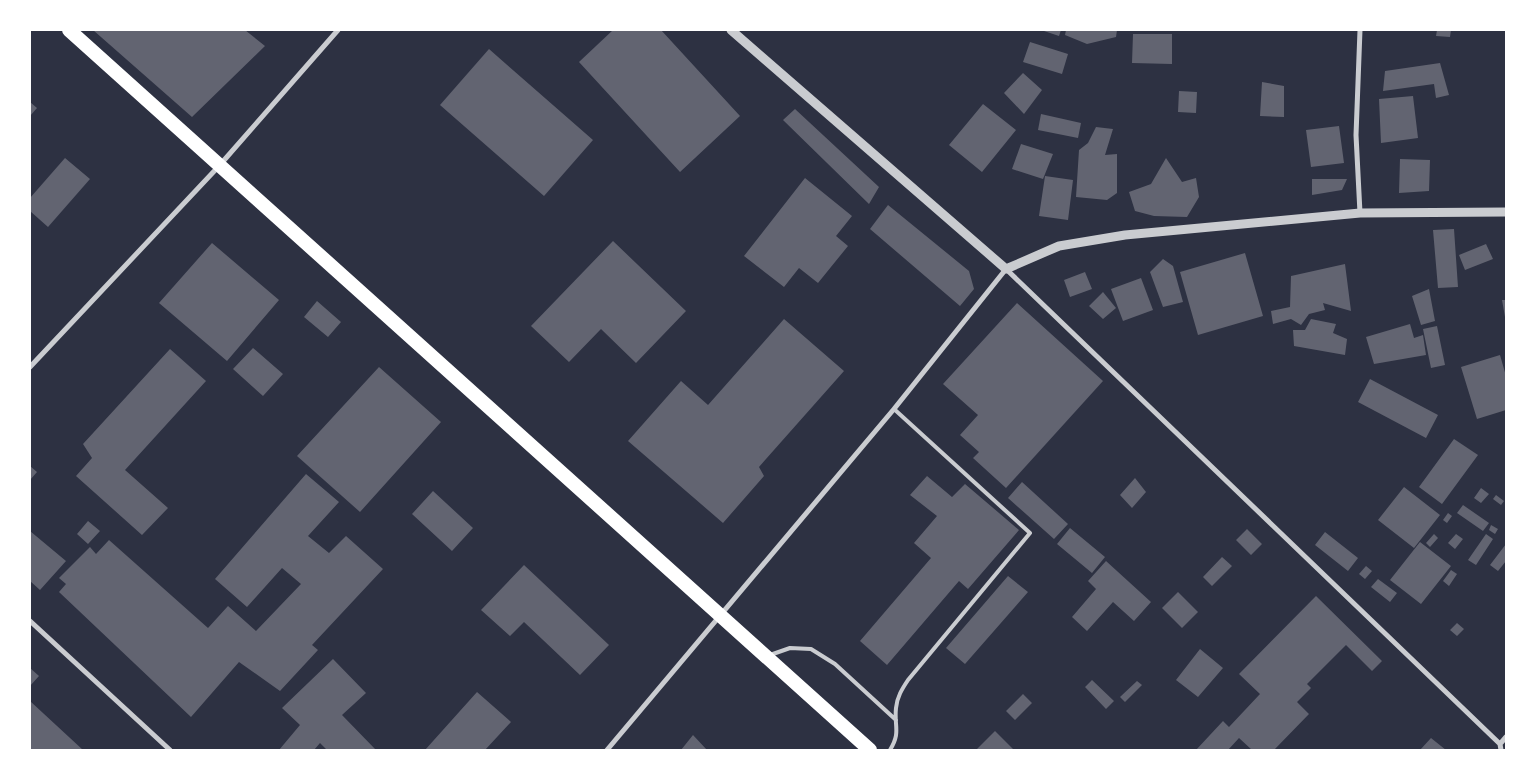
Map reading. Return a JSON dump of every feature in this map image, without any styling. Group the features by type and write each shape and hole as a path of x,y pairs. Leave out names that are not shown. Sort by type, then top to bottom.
{"highway":[{"path":"69,30 870,750"}],"street":[{"path":"30,367 219,166 338,30"},
{"path":"731,30 1006,269 1500,744"},
{"path":"1360,30 1356,135 1360,212"},
{"path":"607,750 894,409 1006,269 1059,246 1125,235 1360,212 1506,212"},
{"path":"30,621 170,750"},
{"path":"1500,750 1500,744 1506,737"}],"lane":[{"path":"890,750 896,739 896,708 900,691 1030,533 894,409"},
{"path":"765,656 790,648 811,649 835,664 896,720"}],"building":[{"path":"93,30 245,30 265,46 192,117"},
{"path":"613,30 661,30 740,116 680,172 579,62"},
{"path":"1041,30 1061,30 1059,36"},
{"path":"1066,30 1117,30 1116,37 1087,44 1065,35"},
{"path":"1437,30 1451,30 1450,37 1436,36"},
{"path":"1133,34 1172,34 1172,64 1132,63"},
{"path":"1030,42 1068,54 1062,74 1023,62"},
{"path":"489,49 593,140 544,196 440,105"},
{"path":"1440,63 1449,95 1436,98 1434,84 1383,91 1385,71"},
{"path":"1023,73 1042,90 1024,114 1004,93"},
{"path":"1262,82 1284,86 1284,117 1260,116"},
{"path":"1179,91 1197,92 1196,113 1178,112"},
{"path":"1413,96 1418,138 1381,143 1379,99"},
{"path":"30,102 37,108 30,116"},
{"path":"983,104 1016,130 982,172 949,145"},
{"path":"795,109 879,187 869,204 783,120"},
{"path":"1041,114 1081,123 1078,138 1038,130"},
{"path":"1339,126 1344,163 1311,167 1306,130"},
{"path":"1096,127 1113,129 1105,155 1117,154 1117,193 1107,200 1076,197 1079,150 1088,143"},
{"path":"1021,144 1053,154 1043,179 1012,169"},
{"path":"65,158 90,179 48,227 30,211 30,198"},
{"path":"1166,158 1182,182 1196,178 1199,197 1187,217 1154,216 1135,211 1129,192 1151,184"},
{"path":"1400,159 1430,160 1429,191 1399,193"},
{"path":"1045,176 1073,180 1068,220 1039,216"},
{"path":"805,178 852,216 836,236 848,246 818,283 799,268 784,287 744,256"},
{"path":"1312,179 1347,179 1342,190 1312,195"},
{"path":"888,205 969,271 974,289 960,306 870,229"},
{"path":"1454,229 1458,287 1438,288 1433,230"},
{"path":"613,241 686,311 636,363 601,329 569,362 531,326"},
{"path":"212,243 279,300 227,361 159,303"},
{"path":"1486,244 1493,259 1465,270 1459,255"},
{"path":"1245,253 1263,316 1198,335 1180,272"},
{"path":"1163,259 1173,266 1183,302 1163,307 1150,272"},
{"path":"1345,264 1351,311 1323,303 1325,310 1309,314 1301,325 1291,319 1273,324 1271,311 1290,307 1291,276"},
{"path":"1085,272 1092,289 1070,297 1064,280"},
{"path":"1141,278 1153,310 1123,321 1111,289"},
{"path":"1429,289 1435,321 1421,325 1412,296"},
{"path":"1103,292 1116,308 1103,319 1089,306"},
{"path":"1502,300 1506,300 1506,317 1505,317"},
{"path":"317,301 341,322 328,337 304,317"},
{"path":"1017,303 1103,381 1006,488 973,458 979,452 960,435 978,415 943,384"},
{"path":"784,319 844,371 759,467 764,476 723,523 628,441 681,381 708,405"},
{"path":"1311,319 1336,324 1333,333 1347,339 1345,355 1294,346 1293,330 1305,330"},
{"path":"1410,324 1414,338 1423,335 1426,355 1374,364 1366,337"},
{"path":"1437,326 1445,365 1431,368 1423,329"},
{"path":"253,348 283,374 263,396 233,369"},
{"path":"170,349 206,381 125,470 168,508 142,535 76,476 92,458 83,444"},
{"path":"1500,355 1506,376 1506,410 1477,419 1461,367"},
{"path":"379,367 441,422 360,512 297,456"},
{"path":"1370,379 1438,415 1426,438 1358,402"},
{"path":"1454,439 1478,455 1442,504 1419,487"},
{"path":"30,466 37,472 30,480"},
{"path":"306,474 339,502 308,536 329,553 346,536 383,569 312,645 318,650 280,691 239,662 191,717 59,592 66,584 59,578 90,547 96,554 109,540 208,628 228,606 256,631 301,584 282,568 247,607 215,579"},
{"path":"927,476 952,497 965,484 1019,530 968,589 959,581 887,665 860,641 931,558 914,543 937,516 910,495"},
{"path":"1135,478 1146,492 1132,508 1120,495"},
{"path":"1022,482 1068,524 1054,539 1008,498"},
{"path":"1404,487 1440,515 1414,548 1378,520"},
{"path":"1481,488 1489,494 1481,503 1474,498"},
{"path":"433,491 473,528 452,551 412,514"},
{"path":"1496,495 1504,501 1501,505 1493,499"},
{"path":"1463,505 1489,523 1483,531 1457,513"},
{"path":"1448,513 1452,516 1447,523 1443,520"},
{"path":"88,521 100,531 88,544 77,534"},
{"path":"1491,525 1498,529 1495,534 1489,530"},
{"path":"1070,528 1105,557 1092,573 1057,544"},
{"path":"1247,529 1262,544 1251,555 1236,540"},
{"path":"30,531 66,561 40,590 30,581"},
{"path":"1325,532 1358,558 1348,571 1315,545"},
{"path":"1434,534 1438,538 1430,547 1426,543"},
{"path":"1456,534 1463,539 1455,549 1448,543"},
{"path":"1486,534 1493,539 1476,565 1468,560"},
{"path":"1420,542 1451,566 1421,604 1390,580"},
{"path":"1506,544 1506,561 1498,571 1490,565"},
{"path":"1222,557 1232,566 1212,586 1203,577"},
{"path":"1106,561 1151,602 1134,621 1113,602 1087,631 1072,617 1096,589 1088,581"},
{"path":"524,565 609,645 580,675 524,622 510,636 481,610"},
{"path":"1366,566 1372,571 1365,579 1359,574"},
{"path":"1451,570 1457,574 1449,586 1443,581"},
{"path":"1008,576 1028,592 965,664 946,648"},
{"path":"1378,579 1397,593 1390,602 1371,587"},
{"path":"1178,592 1198,612 1182,628 1162,608"},
{"path":"1316,596 1382,661 1372,671 1346,645 1307,684 1311,688 1297,702 1309,714 1274,750 1252,750 1239,738 1228,750 1196,750 1223,721 1229,727 1260,694 1239,674"},
{"path":"1457,623 1464,629 1457,636 1450,630"},
{"path":"1200,649 1223,668 1198,697 1176,680"},
{"path":"333,659 366,693 342,715 376,750 327,750 320,743 314,750 279,750 300,725 282,708"},
{"path":"30,668 39,676 30,686"},
{"path":"1092,680 1114,701 1106,709 1085,687"},
{"path":"1137,681 1142,685 1125,702 1120,697"},
{"path":"477,692 511,722 485,750 425,750"},
{"path":"1023,694 1032,703 1015,720 1006,711"},
{"path":"30,701 83,750 30,750"},
{"path":"995,731 1014,750 976,750"},
{"path":"693,735 707,750 681,750"},
{"path":"1431,738 1446,750 1420,750"}]}
